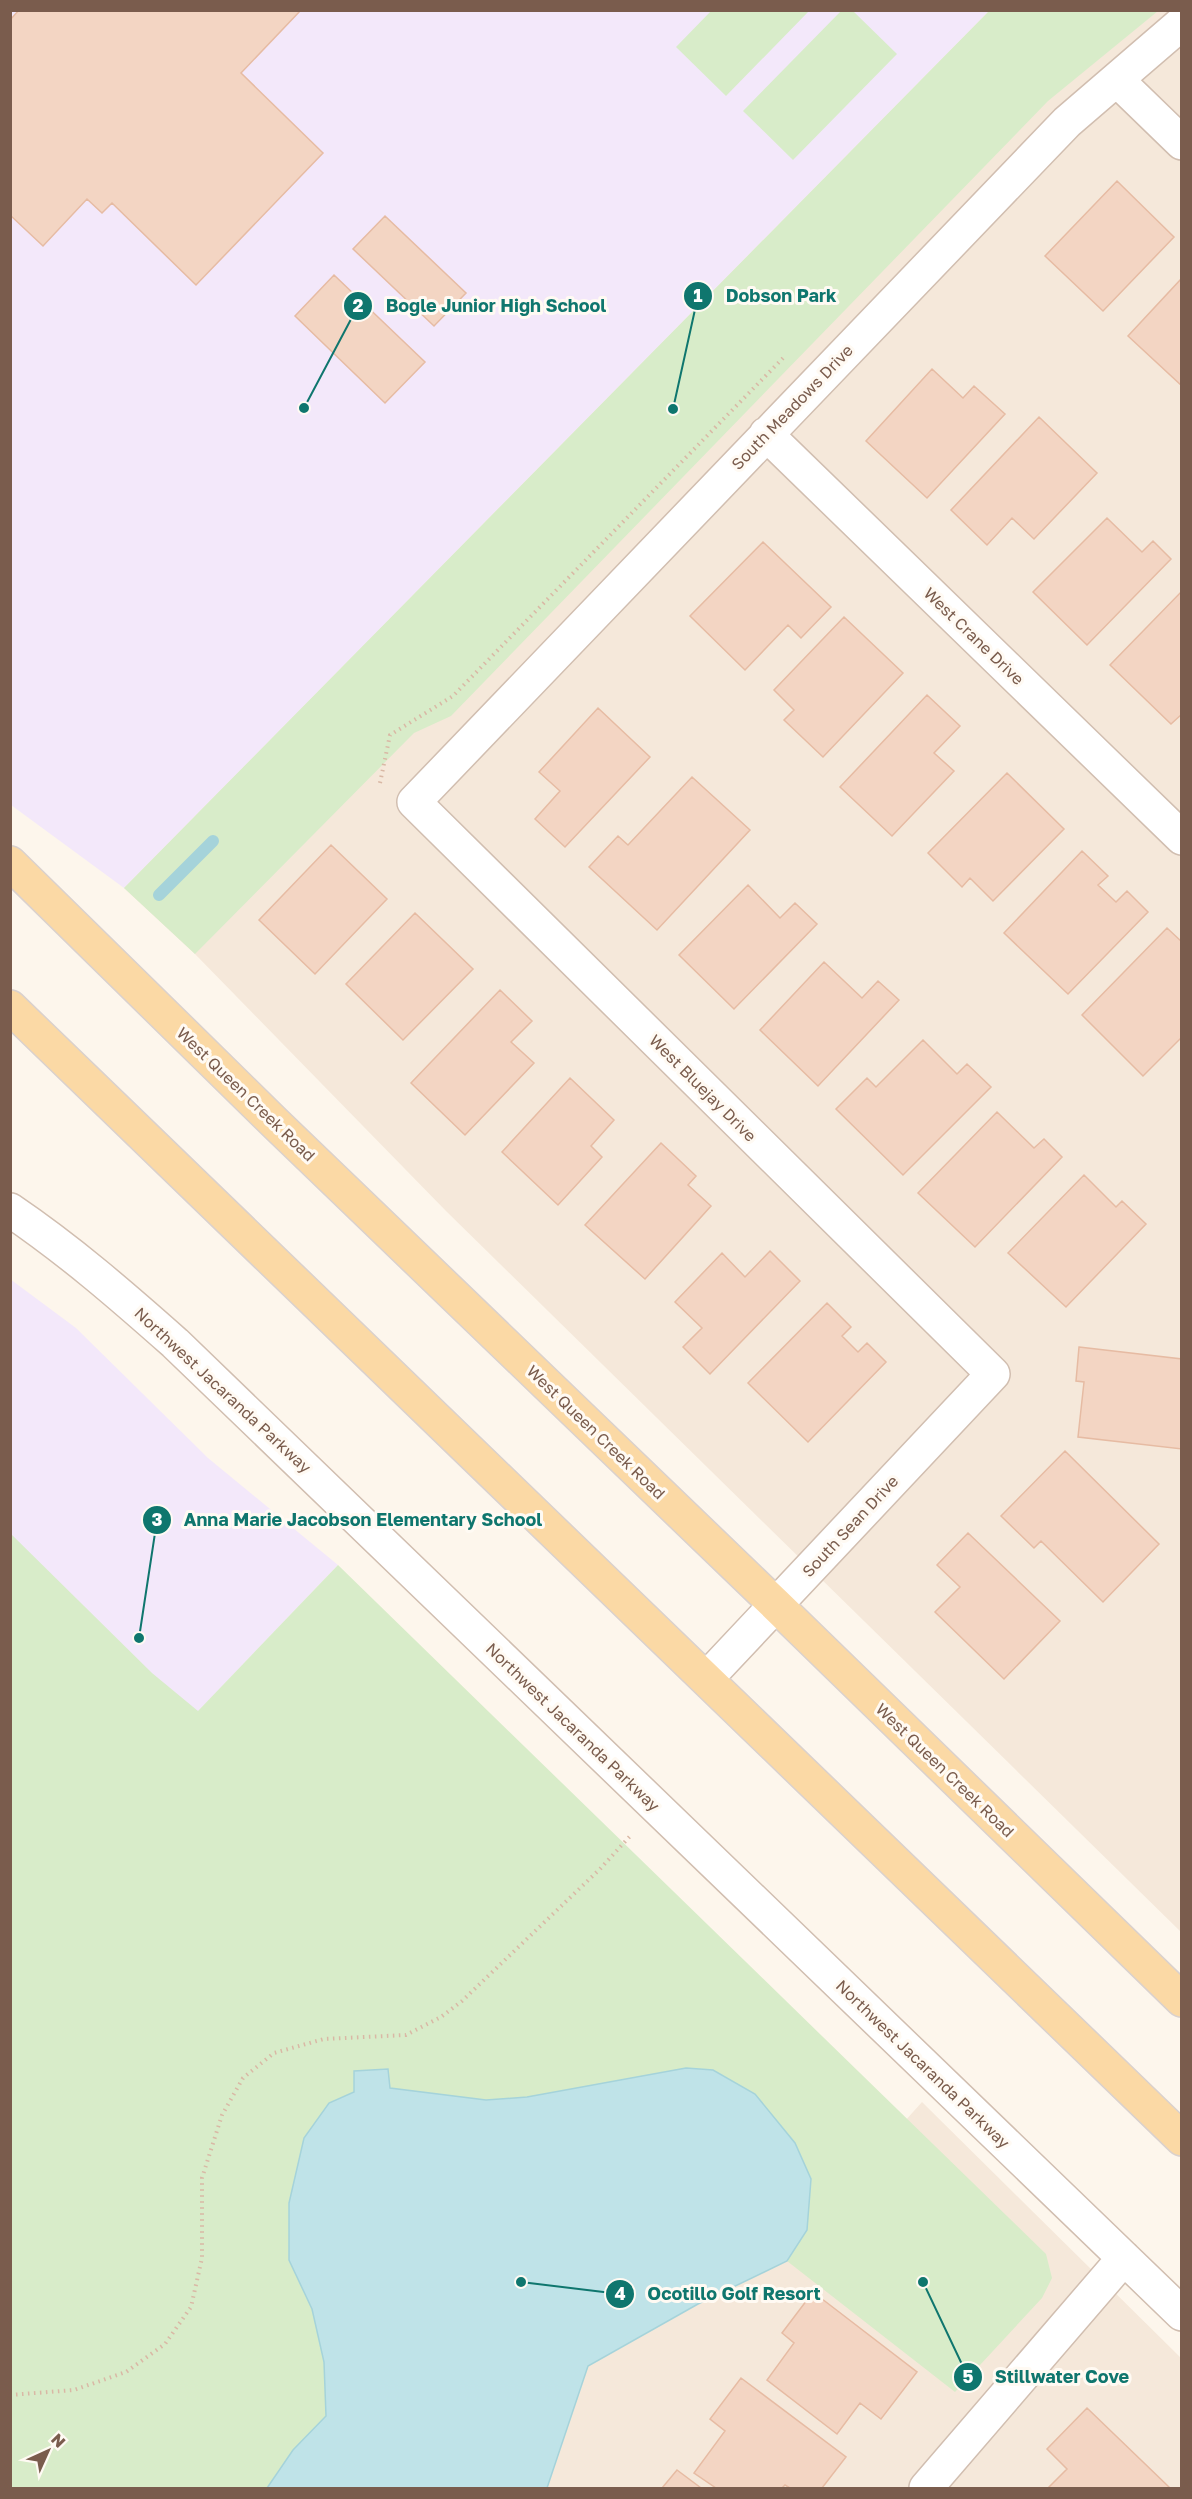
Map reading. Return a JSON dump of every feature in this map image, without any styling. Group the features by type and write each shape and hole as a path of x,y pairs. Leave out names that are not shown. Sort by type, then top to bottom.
{"main road":[{"name":"West Queen Creek Road","path":"10,863 274,1122 1182,2000"},
{"path":"10,1007 1182,2139"}],"street":[{"name":"South Meadows Drive","path":"414,802 1067,122 1182,23"},
{"path":"1118,80 1182,143"},
{"name":"West Crane Drive","path":"766,434 1182,838"},
{"name":"West Bluejay Drive","path":"414,802 993,1374"},
{"name":"Northwest Jacaranda Parkway","path":"10,1210 48,1236 107,1283 174,1343 1182,2314"},
{"name":"South Sean Drive","path":"706,1678 993,1374"},
{"path":"926,2488 1124,2258"}],"path":[{"path":"10,2395 74,2390 126,2372 165,2344 191,2307 202,2258 202,2178 222,2115 243,2078 274,2053 324,2040 406,2035 441,2017 462,2001 600,1869 657,1807"}],"shaded area":[{"path":"11,11 989,11 124,888 11,805"},
{"path":"989,11 1181,11 1181,1932 446,1211 195,954 124,888"},
{"path":"10,1279 76,1328 208,1458 338,1565 11,1907"},
{"path":"922,2102 1181,2358 1181,2488 547,2488 588,2366 698,2304 787,2261 807,2230"}],"green space":[{"path":"711,11 809,11 726,96 676,47"},
{"path":"841,11 853,11 897,54 793,160 743,111"},
{"path":"989,11 1158,11 1048,101 451,716 414,733 195,954 124,888"},
{"path":"10,1533 152,1673 198,1711 338,1565 1046,2254 1052,2278 1042,2298 955,2392 787,2261 698,2304 588,2366 547,2488 11,2488"}],"water":[{"path":"686,2068 713,2070 755,2094 795,2143 811,2179 807,2230 787,2261 698,2304 588,2366 547,2488 267,2488 293,2450 326,2416 324,2362 312,2309 289,2260 289,2203 304,2138 329,2103 354,2092 354,2071 388,2069 390,2088 486,2100 527,2097"}],"building":[{"path":"19,10 301,10 241,73 323,153 196,285 112,203 102,213 87,199 43,246 10,215 10,20"},
{"path":"1117,181 1174,237 1103,311 1045,256"},
{"path":"385,216 466,293 434,326 353,249"},
{"path":"334,275 425,362 385,403 295,316"},
{"path":"1182,278 1182,386 1128,336"},
{"path":"932,369 963,398 974,386 1005,414 927,498 866,441"},
{"path":"1039,417 1097,473 1034,539 1012,518 987,545 951,510"},
{"path":"1107,518 1142,552 1153,541 1171,559 1087,645 1033,592"},
{"path":"763,542 831,607 801,638 788,625 745,670 690,616"},
{"path":"1182,591 1182,714 1171,724 1110,665"},
{"path":"844,617 903,673 823,757 784,720 794,710 774,690"},
{"path":"927,695 960,726 934,753 954,771 892,836 840,787"},
{"path":"598,708 650,757 565,847 535,819 560,791 539,772"},
{"path":"1007,773 1064,829 993,901 970,878 962,887 928,853"},
{"path":"692,777 750,830 657,930 589,867 618,836 628,845"},
{"path":"331,845 387,899 315,974 259,920"},
{"path":"1082,851 1108,876 1098,885 1116,902 1127,891 1148,912 1068,994 1004,933"},
{"path":"748,885 780,918 795,903 817,924 734,1009 679,955"},
{"path":"415,913 473,969 403,1040 346,984"},
{"path":"1167,928 1182,942 1182,1037 1143,1076 1082,1015"},
{"path":"824,962 862,998 878,981 899,1000 818,1086 760,1030"},
{"path":"500,990 532,1021 511,1042 534,1063 465,1135 411,1083"},
{"path":"923,1040 957,1074 967,1064 991,1087 903,1175 836,1109 867,1078 876,1087"},
{"path":"570,1078 614,1120 591,1146 602,1157 558,1205 502,1152"},
{"path":"997,1112 1034,1148 1044,1139 1062,1157 975,1247 918,1193"},
{"path":"661,1143 696,1176 688,1185 711,1206 645,1279 585,1225"},
{"path":"1084,1175 1116,1207 1122,1201 1146,1224 1066,1307 1008,1253"},
{"path":"770,1251 800,1281 710,1374 683,1347 702,1328 675,1302 722,1253 745,1277"},
{"path":"827,1303 851,1327 842,1336 858,1352 867,1343 886,1362 808,1442 748,1383"},
{"path":"1079,1347 1182,1359 1182,1449 1078,1437 1084,1382 1076,1381"},
{"path":"1065,1451 1159,1544 1103,1602 1041,1541 1034,1548 1001,1516"},
{"path":"968,1533 1060,1621 1004,1679 935,1612 960,1587 937,1565"},
{"path":"813,2292 917,2372 881,2419 860,2403 837,2434 767,2380 794,2343 782,2333"},
{"path":"741,2378 846,2457 822,2488 790,2488 785,2485 782,2488 716,2488 694,2473 725,2431 710,2419"},
{"path":"1087,2408 1170,2488 1048,2488 1067,2469 1047,2449"},
{"path":"677,2470 701,2488 662,2488"}],"waterway":[{"path":"159,895 213,841"}],"place":[{"name":"Bogle Junior High School","path":"304,408"},
{"name":"Dobson Park","path":"673,409"},
{"name":"Anna Marie Jacobson Elementary School","path":"139,1638"},
{"name":"Ocotillo Golf Resort","path":"521,2282"},
{"name":"Stillwater Cove","path":"923,2282"}]}
